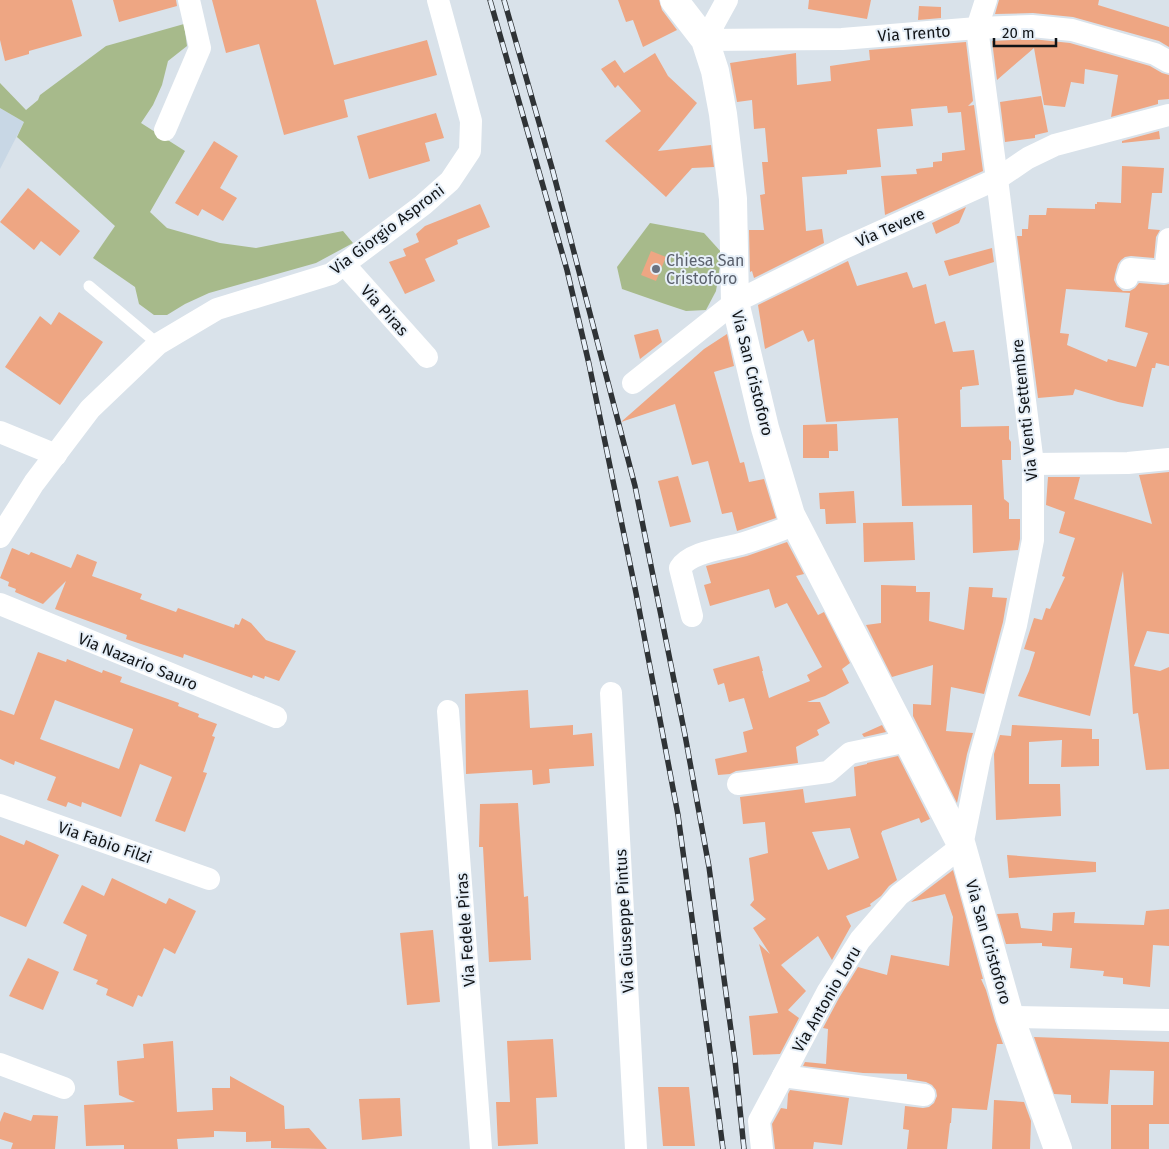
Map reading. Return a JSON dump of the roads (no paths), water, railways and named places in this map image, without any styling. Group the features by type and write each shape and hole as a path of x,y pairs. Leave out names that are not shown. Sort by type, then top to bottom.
{"street":[{"path":"165,130 200,48 189,0"},
{"name":"Via Giorgio Asproni","path":"0,537 34,483 90,409 158,344 217,309 331,274 430,199 450,181 470,151 470,121 438,0"},
{"path":"674,0 705,40 727,0"},
{"name":"Via Venti Settembre","path":"962,846 980,757 1016,625 1033,540 1033,464 976,28 986,0"},
{"name":"Via Trento","path":"705,40 842,39 976,28 1032,26 1072,30 1155,54 1169,62"},
{"name":"Via San Cristoforo","path":"705,40 715,70 723,114 733,199 735,302 766,428 791,515 962,846 1010,1017 1058,1149"},
{"name":"Via Tevere","path":"633,383 735,302 844,248 997,179 1028,158 1055,145 1169,116"},
{"path":"1127,278 1130,269 1165,272 1169,239"},
{"name":"Via Piras","path":"344,264 427,357"},
{"path":"0,432 56,455"},
{"path":"1033,464 1128,463 1169,460"},
{"path":"692,616 680,568 684,563 698,555 744,543 796,524"},
{"name":"Via Nazario Sauro","path":"0,604 276,717"},
{"name":"Via Giuseppe Pintus","path":"611,693 636,1149"},
{"name":"Via Fedele Piras","path":"448,711 481,1149"},
{"path":"738,784 828,772 850,754 908,742"},
{"name":"Via Fabio Filzi","path":"0,805 210,880"},
{"name":"Via Antonio Loru","path":"762,1149 759,1121 828,991 860,940 898,895 962,846"},
{"path":"1010,1017 1169,1020"},
{"path":"0,1064 64,1088"},
{"name":"Via Antonio Loru","path":"783,1076 924,1095"}],"lane":[{"path":"89,286 158,344"}],"railway":[{"path":"490,0 567,270 589,364 636,593 678,815 723,1149"},
{"path":"504,0 552,168 635,486 685,735 709,867 735,1060 744,1149"}],"place":[{"name":"Chiesa San Cristoforo","path":"656,269"}]}
